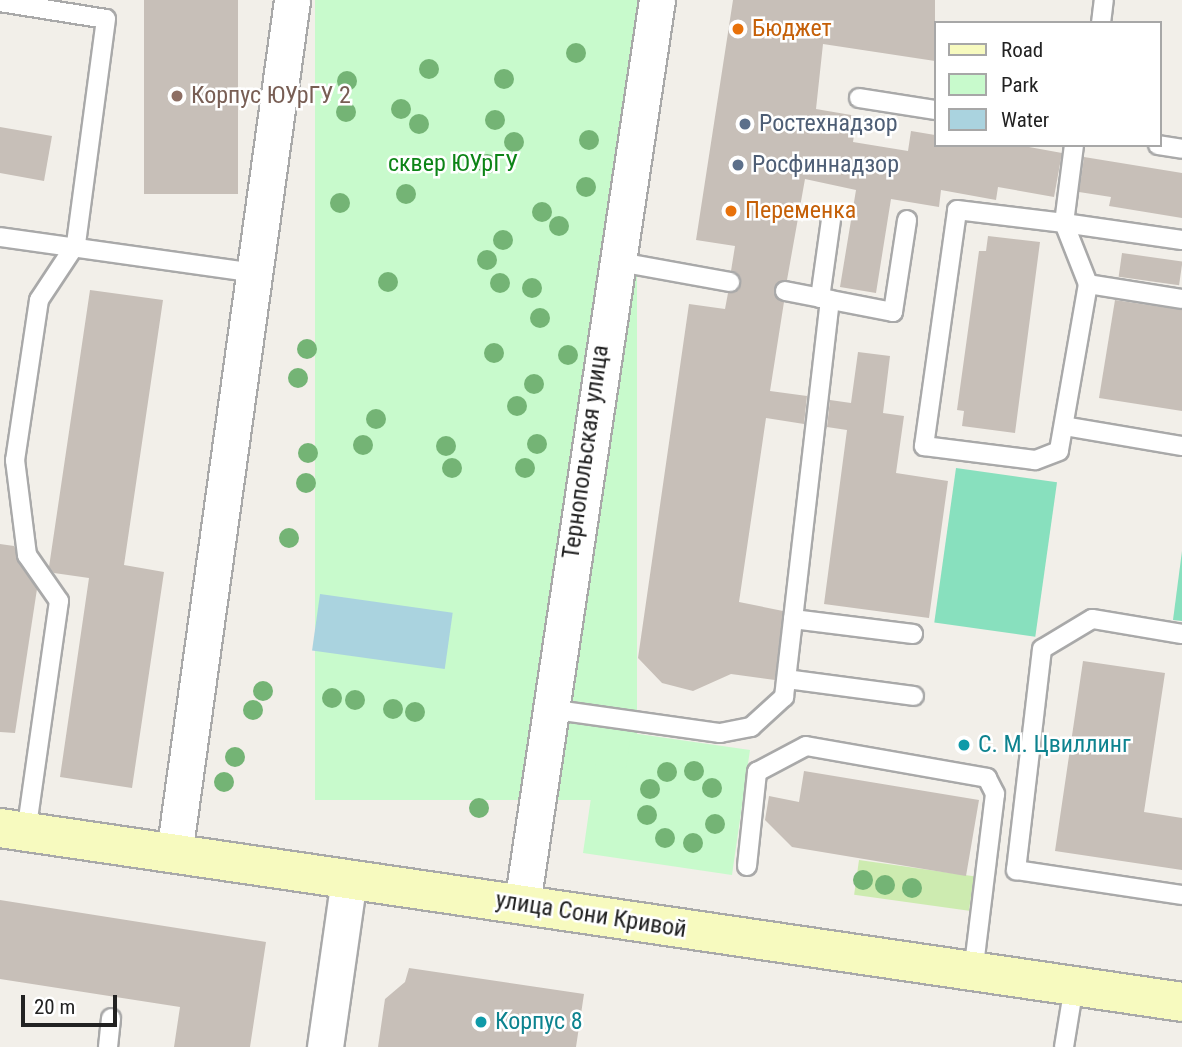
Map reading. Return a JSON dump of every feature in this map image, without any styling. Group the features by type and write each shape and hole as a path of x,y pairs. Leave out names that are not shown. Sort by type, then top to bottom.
{"street":[{"path":"174,854 292,0"},
{"name":"Тернопольская улица","path":"522,904 614,261 657,0"},
{"name":"улица Сони Кривой","path":"13,830 1182,1002"},
{"path":"325,1047 349,879"}],"lane":[{"path":"1101,21 1104,0"},
{"path":"0,2 106,19 76,244 38,300 15,460 27,555 59,601 13,830"},
{"path":"859,98 934,110"},
{"path":"1161,146 1182,149"},
{"path":"1074,147 1064,222 1088,284 1059,451 1035,460 923,446 957,210 1064,222 1182,240"},
{"path":"549,709 720,733 751,727 784,697 831,220"},
{"path":"785,291 893,312 906,220"},
{"path":"0,237 76,244 256,273"},
{"path":"614,261 730,282"},
{"path":"1088,284 1182,299"},
{"path":"1064,426 1182,446"},
{"path":"1182,634 1092,619 1042,649 1016,870 1182,895"},
{"path":"793,620 913,634"},
{"path":"787,678 915,696"},
{"path":"747,866 757,772 806,747 987,778 995,794 973,972"},
{"path":"1064,1047 1074,986"},
{"path":"108,1047 111,1018"}],"green space":[{"name":"сквер ЮУрГУ","path":"315,0 637,0 637,800 315,800"},
{"path":"956,468 1057,482 1035,637 934,622"},
{"path":"1182,551 1182,621 1173,620"},
{"path":"631,733 750,750 732,875 583,853 596,763 626,768"},
{"path":"859,860 974,876 969,911 854,895"}],"water":[{"path":"320,594 453,613 445,669 312,650"}],"building":[{"name":"Корпус ЮУрГУ 2","path":"144,0 238,0 238,194 144,194"},
{"path":"733,0 935,0 934,61 823,44 816,109 857,116 853,142 908,151 911,131 934,135 934,147 1029,147 1062,153 1054,197 998,187 996,200 941,190 939,207 891,199 876,293 840,287 856,190 805,179 787,280 774,290 784,302 770,391 807,396 804,424 766,418 739,602 783,611 775,680 731,674 693,691 662,683 638,658 689,304 725,309 728,293 741,283 731,271 735,246 696,240"},
{"path":"0,127 52,136 44,181 0,173"},
{"path":"1084,157 1182,173 1182,218 1109,206 1111,197 1079,192"},
{"path":"988,236 1040,242 1015,433 962,426 964,411 957,410 979,251 986,251"},
{"path":"1122,253 1182,261 1179,285 1119,277"},
{"path":"90,290 163,300 124,565 164,572 132,788 60,777 89,578 54,573 49,567"},
{"path":"1115,300 1182,310 1182,411 1099,398"},
{"path":"858,352 890,356 883,413 904,416 896,473 948,481 929,618 824,604 847,430 827,427 830,400 851,403"},
{"path":"0,544 14,546 37,589 15,733 0,732"},
{"path":"1083,661 1165,673 1144,812 1182,818 1182,870 1055,851"},
{"path":"804,771 979,800 966,876 792,847 765,820 769,796 799,802"},
{"path":"0,900 266,942 250,1047 174,1047 180,1007 0,979"},
{"name":"Корпус 8","path":"409,968 584,994 576,1047 378,1047 385,999 405,982"}],"place":[{"name":"Бюджет","path":"738,29"},
{"name":"Корпус ЮУрГУ 2","path":"177,96"},
{"name":"Ростехнадзор","path":"745,124"},
{"name":"Росфиннадзор","path":"738,165"},
{"name":"Переменка","path":"731,211"},
{"name":"С. М. Цвиллинг","path":"964,745"},
{"name":"Корпус 8","path":"481,1022"}]}
